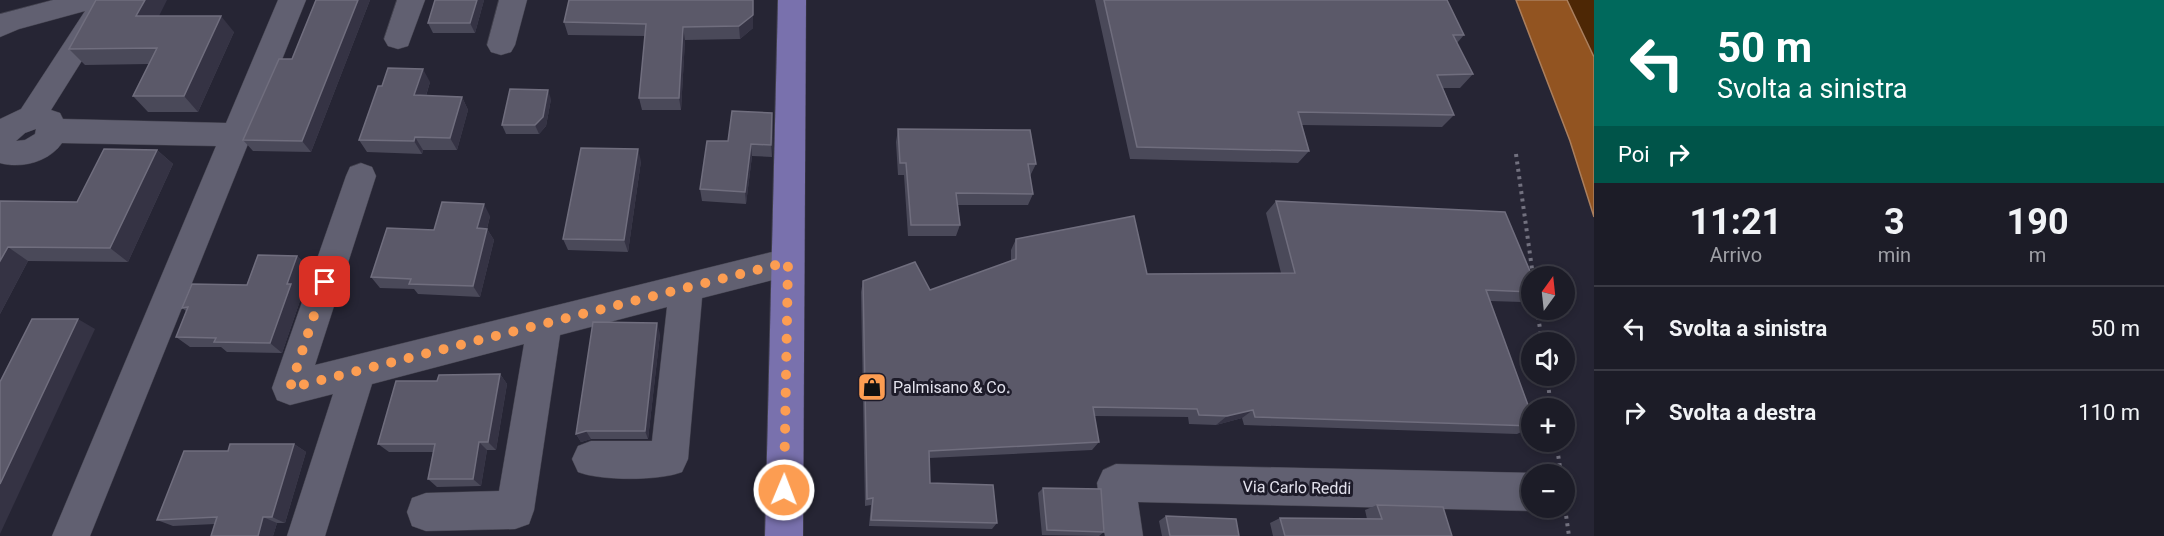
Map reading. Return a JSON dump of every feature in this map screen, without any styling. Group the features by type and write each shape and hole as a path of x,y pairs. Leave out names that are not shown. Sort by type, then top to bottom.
{"main road":[{"path":"784,536 792,0"}],"street":[{"path":"0,27 10,21 91,0"},
{"path":"41,124 106,0"},
{"path":"71,536 292,0"},
{"path":"398,39 411,0"},
{"path":"501,45 513,0"},
{"path":"5,150 12,126 41,124 235,135"},
{"path":"361,176 290,388 788,262"},
{"path":"591,459 669,459 686,287"},
{"path":"426,512 515,510 545,323"},
{"path":"306,536 358,370"},
{"name":"Via Carlo Reddi","path":"1124,536 1116,483 1521,492"}],"path":[{"path":"1515,154 1532,266"},
{"path":"1566,518 1569,536"}],"shaded area":[{"path":"1516,0 1567,0 1594,57 1594,217 1570,141"},
{"path":"1567,0 1594,0 1594,57"}],"building":[{"path":"96,0 145,0 136,16 221,16 184,96 133,96 157,48 69,49"},
{"path":"316,0 358,0 302,141 243,140 279,59 292,59"},
{"path":"435,0 477,0 470,23 428,23"},
{"path":"569,0 753,0 753,15 739,26 683,27 679,98 639,98 646,24 564,22"},
{"path":"1104,0 1447,0 1464,35 1453,35 1473,74 1437,75 1454,115 1298,112 1309,151 1137,147"},
{"path":"388,68 423,69 414,95 462,97 450,138 415,137 414,141 359,140 378,86 382,86"},
{"path":"510,89 548,90 543,117 535,125 502,125"},
{"path":"732,111 772,113 771,145 751,144 745,192 700,189 707,141 728,141"},
{"path":"898,129 1030,130 1036,164 1028,164 1033,194 956,193 960,225 911,225 906,163 900,163"},
{"path":"581,148 638,149 624,240 563,239"},
{"path":"104,149 157,150 110,248 8,247 0,261 0,201 77,202"},
{"path":"1276,201 1505,212 1528,266 1521,266 1521,292 1486,290 1525,398 1521,398 1521,426 1255,417 1253,410 1227,416 1199,415 1197,409 1093,407 1099,442 929,451 930,483 993,485 997,523 871,520 873,498 867,499 863,281 915,262 930,290 1016,259 1016,239 1134,216 1147,274 1295,273"},
{"path":"442,202 484,204 477,228 487,229 473,286 409,284 411,279 371,277 387,228 434,230"},
{"path":"258,255 297,256 287,284 291,284 270,343 214,342 216,338 176,337 188,307 182,308 192,284 247,285"},
{"path":"32,319 78,319 0,484 0,382"},
{"path":"593,322 657,323 645,431 586,431 576,434"},
{"path":"500,374 488,442 479,442 473,479 428,479 435,444 378,444 396,381 437,381 439,375"},
{"path":"230,444 294,444 272,517 263,517 258,536 211,536 217,517 157,520 184,451 228,451"},
{"path":"1043,488 1101,489 1104,532 1047,530"},
{"path":"1377,505 1443,507 1452,536 1285,536 1280,518 1382,519"},
{"path":"1166,516 1236,519 1239,536 1170,536"}],"place":[{"name":"Palmisano & Co.","path":"872,387"}],"route":[{"path":"325,282 290,388 788,262 784,490"}]}
